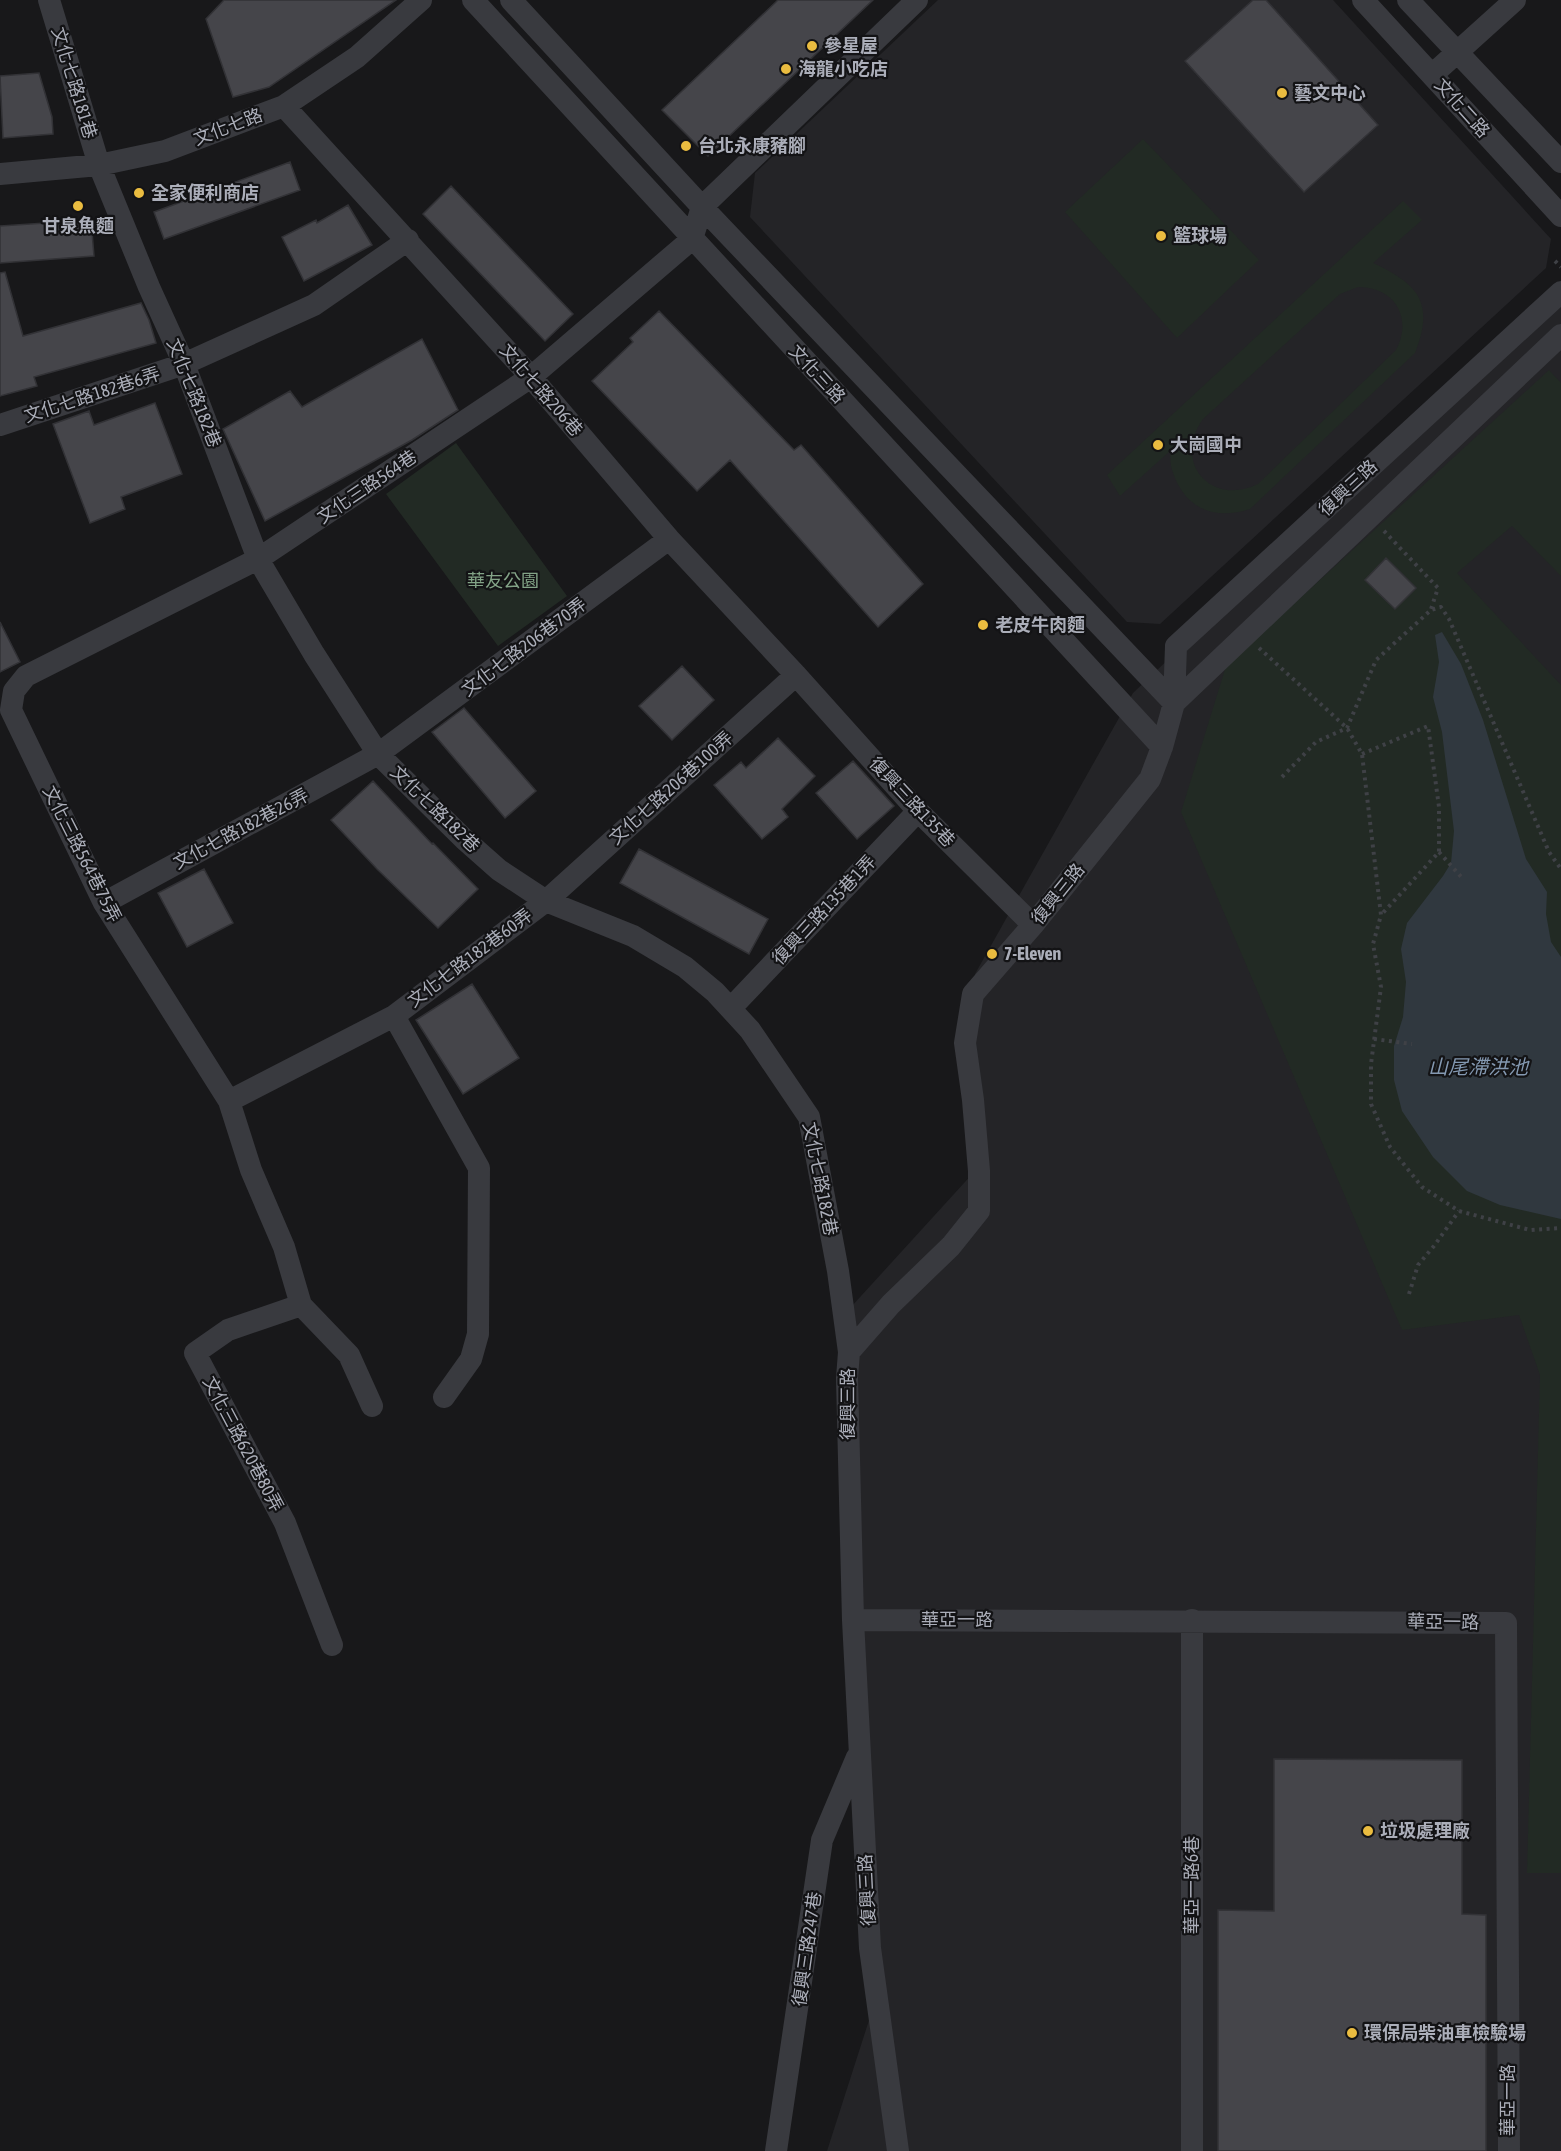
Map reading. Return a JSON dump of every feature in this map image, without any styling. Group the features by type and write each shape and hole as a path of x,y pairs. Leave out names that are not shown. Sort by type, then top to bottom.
{"street":[{"name":"文化七路181巷","path":"49,0 99,165"},
{"name":"文化七路","path":"0,174 99,165 165,151 284,106 357,57 421,0"},
{"name":"文化三路","path":"473,0 1162,747"},
{"name":"文化三路","path":"511,0 702,207 1174,703"},
{"path":"692,239 702,207 917,0"},
{"name":"文化二路","path":"1363,0 1561,216"},
{"name":"文化二路","path":"1408,0 1561,162"},
{"path":"1432,75 1515,0"},
{"name":"文化七路206巷","path":"284,106 531,377 669,539 796,675"},
{"name":"文化七路182巷","path":"99,165 149,287 184,364 258,559 314,654 378,754 464,839 499,870 546,901 633,936 685,967 731,1008 763,1048 809,1117 833,1242 849,1352"},
{"name":"文化三路564巷","path":"14,691 26,676 258,559 531,377 692,239"},
{"name":"文化七路182巷6弄","path":"0,426 184,364 314,305 408,240"},
{"name":"復興三路","path":"898,2151 870,1948 853,1620 847,1389 849,1352 891,1304 951,1246 979,1211 979,1171 965,1043 973,994 1033,925 1150,779 1162,747 1174,703 1176,646 1561,291"},
{"name":"復興三路","path":"1174,703 1561,335"},
{"name":"文化七路206巷70弄","path":"378,754 669,539"},
{"name":"復興三路135巷","path":"796,675 918,811 1033,925"},
{"name":"文化七路206巷100弄","path":"546,901 796,675"},
{"name":"文化三路564巷75弄","path":"14,691 10,710 104,903 229,1101"},
{"name":"文化七路182巷26弄","path":"104,903 378,754"},
{"name":"復興三路135巷1弄","path":"731,1008 918,811"},
{"name":"文化七路182巷60弄","path":"394,1016 546,901"},
{"path":"372,1406 349,1355 301,1305 284,1247 251,1170 229,1101 394,1016 479,1168 478,1334 471,1359 444,1397"},
{"name":"文化三路620巷80弄","path":"301,1305 228,1330 195,1353 285,1523 332,1645"},
{"name":"華亞一路","path":"853,1620 1506,1623 1509,2151"},
{"name":"華亞一路6巷","path":"1192,1620 1192,2151"},
{"name":"復興三路247巷","path":"776,2151 822,1840 859,1753"}],"path":[{"path":"1555,261 1561,267"},
{"path":"1370,516 1438,588 1431,610"},
{"path":"1282,777 1316,742 1347,728 1376,660 1431,610 1441,607 1449,619 1549,852 1561,869"},
{"path":"1245,635 1347,728 1362,754 1381,915 1373,944 1381,987 1371,1064 1371,1104 1390,1147 1422,1186 1459,1211 1530,1230 1561,1228"},
{"path":"1362,754 1428,726 1439,807 1439,852 1463,879"},
{"path":"1381,915 1439,852"},
{"path":"1374,1039 1412,1044"},
{"path":"1409,1293 1418,1265 1459,1211"}],"shaded area":[{"name":"大崗國中","path":"938,0 1333,0 1551,239 1546,268 1160,624 1127,622 750,217 755,173"},
{"path":"1561,306 1561,2151 827,2151 871,2014 841,1318 975,1171 975,974 1133,693 1346,490"}],"green space":[{"name":"籃球場","path":"1143,139 1259,260 1177,338 1065,212"},
{"path":"1403,201 1422,220 1373,263 1401,279 1418,297 1423,320 1415,353 1250,509 1237,512 1212,512 1192,502 1177,483 1171,468 1170,451 1120,496 1107,475","holes":["1358,287 1371,288 1391,298 1397,306 1402,327 1401,338 1396,350 1258,484 1241,490 1225,490 1212,485 1201,476 1194,465 1192,451 1195,435 1203,419 1340,294"]},
{"path":"1549,370 1561,383 1561,576 1512,526 1457,573 1561,685 1561,1873 1527,1873 1540,1375 1519,1315 1402,1330 1181,812 1226,666"},
{"name":"華友公園","path":"456,443 567,596 498,646 386,494"}],"water":[{"name":"山尾滯洪池","path":"1442,632 1461,664 1483,720 1526,859 1547,892 1546,914 1551,942 1561,957 1561,1219 1500,1205 1467,1191 1433,1157 1402,1111 1394,1080 1394,1046 1403,1017 1406,982 1401,949 1407,923 1451,863 1454,831 1442,732 1433,697 1439,662 1435,635"}],"building":[{"path":"224,0 396,0 269,87 233,97 206,19"},
{"path":"778,0 873,0 708,156 662,110"},
{"name":"藝文中心","path":"1253,0 1266,0 1378,125 1304,192 1185,61"},
{"path":"39,73 52,117 53,134 3,138 0,76"},
{"path":"290,162 300,190 164,239 154,212"},
{"path":"451,186 573,314 545,341 423,214"},
{"path":"348,205 372,245 304,281 282,237 316,220 317,223"},
{"path":"91,220 94,256 0,263 0,226"},
{"path":"5,272 23,336 141,303 156,343 34,377 37,386 0,396 0,273"},
{"path":"659,311 794,450 801,445 923,584 878,627 730,460 697,491 592,381 633,342 630,338"},
{"path":"422,339 458,410 412,440 265,521 223,429 290,391 302,407"},
{"path":"155,403 182,474 121,497 125,509 90,523 53,424 89,411 94,425"},
{"path":"1386,558 1416,588 1395,609 1365,580"},
{"path":"0,622 20,662 0,672"},
{"path":"682,666 714,700 672,740 639,706"},
{"path":"464,708 536,791 505,818 432,732"},
{"path":"778,738 815,776 782,809 788,817 762,839 714,785 741,762 746,768"},
{"path":"853,761 894,806 857,839 816,793"},
{"path":"373,781 478,889 438,928 377,869 331,820"},
{"path":"639,849 768,919 749,954 620,883"},
{"path":"204,869 233,923 187,947 158,893"},
{"path":"472,984 519,1058 463,1094 416,1020"},
{"name":"環保局柴油車檢驗場","path":"1274,1759 1462,1760 1462,1914 1486,1915 1486,2151 1218,2151 1218,1910 1274,1911"}],"place":[{"name":"參星屋","path":"812,46"},
{"name":"海龍小吃店","path":"786,69"},
{"name":"藝文中心","path":"1282,93"},
{"name":"台北永康豬腳","path":"686,146"},
{"name":"全家便利商店","path":"139,193"},
{"name":"甘泉魚麵","path":"78,206"},
{"name":"籃球場","path":"1161,236"},
{"name":"大崗國中","path":"1158,445"},
{"name":"老皮牛肉麵","path":"983,625"},
{"name":"7-Eleven","path":"992,954"},
{"name":"垃圾處理廠","path":"1368,1831"},
{"name":"環保局柴油車檢驗場","path":"1352,2033"}]}
